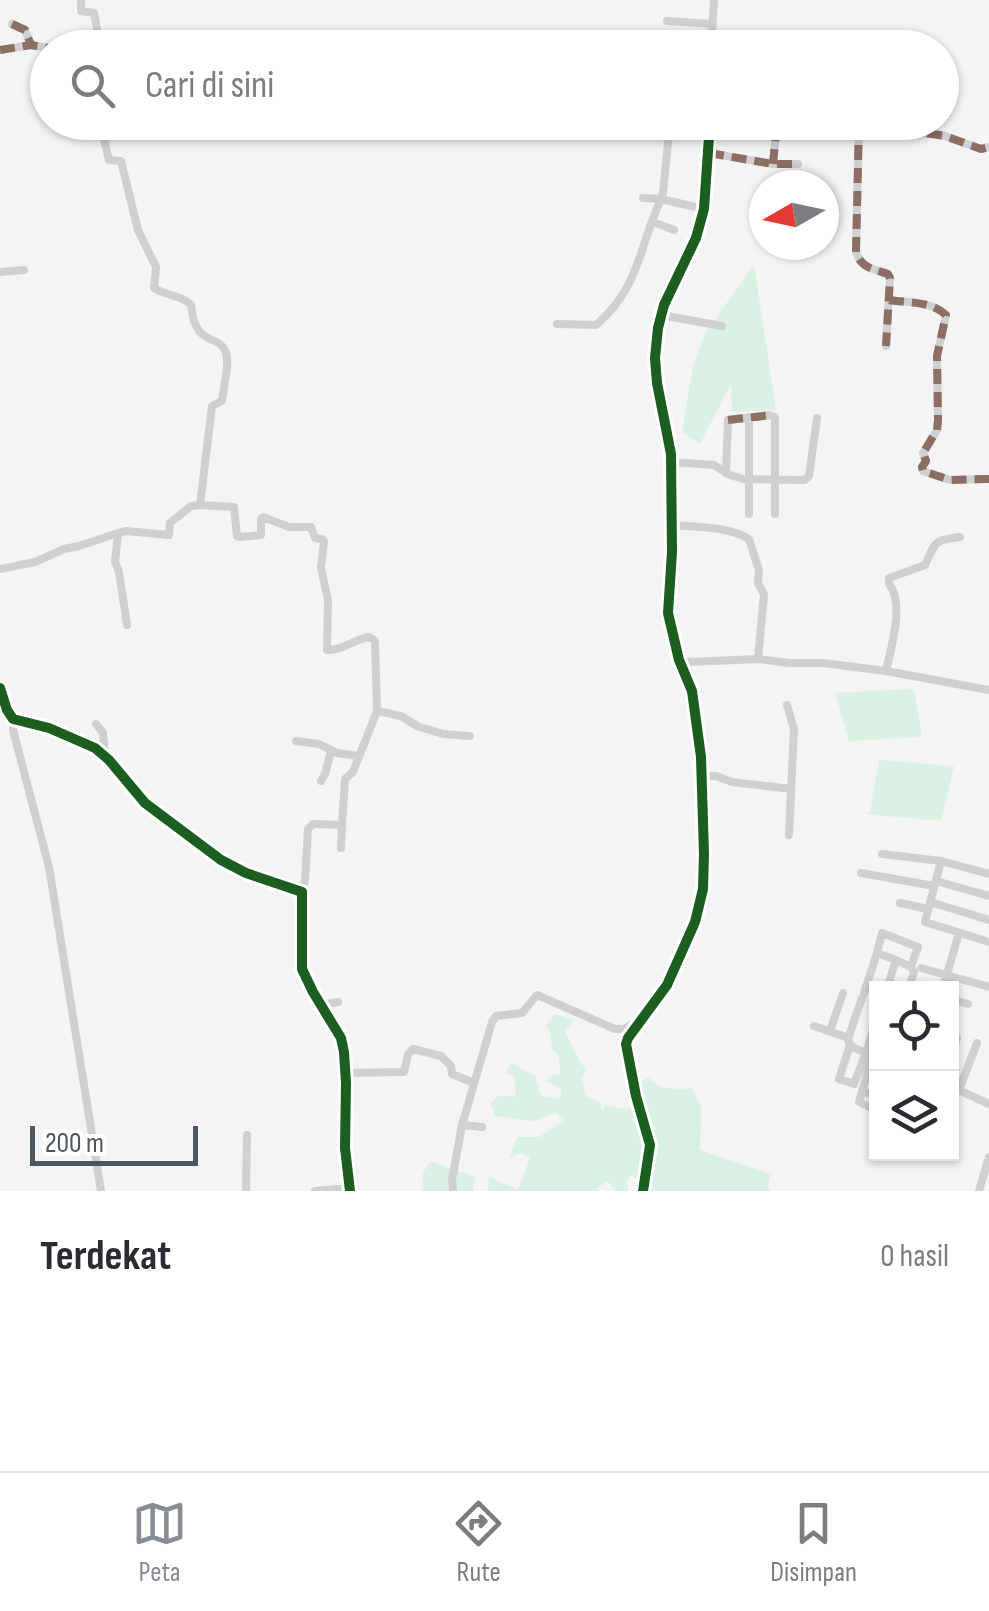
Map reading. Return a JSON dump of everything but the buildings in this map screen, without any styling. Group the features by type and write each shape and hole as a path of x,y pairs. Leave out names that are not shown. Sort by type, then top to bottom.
{"street":[{"path":"82,0 80,11 94,12 97,30"},
{"path":"712,30 714,0"},
{"path":"666,21 712,24"},
{"path":"12,24 25,30 30,42"},
{"path":"0,50 30,45"},
{"path":"104,140 109,160 121,161 138,230 156,266 154,288 189,302 196,328 227,355 222,402 212,406 200,505"},
{"path":"557,324 600,323 634,274 665,185 669,140"},
{"path":"643,1191 650,1145 626,1044 679,961 700,904 704,854 703,776 692,692 672,636 668,606 671,462 655,358 661,315 696,238 704,208 709,140"},
{"path":"773,164 775,140"},
{"path":"859,140 856,252 864,266 889,275 886,346"},
{"path":"955,140 980,150 989,147"},
{"path":"709,153 773,164 798,164"},
{"path":"643,198 704,208"},
{"path":"653,222 674,230"},
{"path":"0,272 24,270"},
{"path":"889,300 928,305 946,315 937,356 938,420 924,454 924,471 950,480 989,478"},
{"path":"661,315 722,326"},
{"path":"748,417 749,514"},
{"path":"726,473 727,422 775,417 775,514"},
{"path":"671,462 714,465 735,477 748,479 800,481 809,476 817,418"},
{"path":"0,569 35,562 118,532 169,535 170,523 192,506 234,507 239,537 261,535 263,517 289,527 310,527 315,538 322,539 321,568 328,600 327,650 360,638 373,638 376,648 377,711 353,772 344,784 341,848"},
{"path":"672,525 715,529 749,539 764,594 758,660"},
{"path":"118,532 115,564 127,626"},
{"path":"886,671 896,599 889,578 925,565 938,540 960,537"},
{"path":"679,660 823,663 989,690"},
{"path":"0,688 13,719 49,868 101,1191"},
{"path":"787,705 794,730 789,835"},
{"path":"377,711 443,734 470,736"},
{"path":"13,719 87,743 105,756 151,808 221,860 302,892"},
{"path":"96,724 102,731 105,756"},
{"path":"296,741 326,745 331,750 358,756"},
{"path":"320,781 331,750"},
{"path":"703,776 791,790"},
{"path":"315,1191 350,1190 344,1148 345,1073 340,1038 302,969 302,892 310,825 342,825"},
{"path":"882,854 941,861 989,874"},
{"path":"941,861 925,922 989,942"},
{"path":"861,873 989,896"},
{"path":"900,903 989,920"},
{"path":"869,1057 854,1084 838,1079 882,933 918,947 911,968"},
{"path":"945,981 959,933"},
{"path":"877,954 911,968 911,981"},
{"path":"889,981 896,960"},
{"path":"922,968 989,986"},
{"path":"830,1031 844,993"},
{"path":"453,1191 462,1125 493,1019 500,1014 522,1013 534,996 540,996 615,1029 624,1029 642,1019"},
{"path":"959,1001 968,1004"},
{"path":"320,1005 338,1002"},
{"path":"814,1026 869,1054"},
{"path":"959,1081 977,1043"},
{"path":"345,1073 404,1072 408,1054 417,1049 440,1056 452,1066 452,1074 474,1083"},
{"path":"869,1060 858,1102 869,1107"},
{"path":"862,1091 869,1094"},
{"path":"959,1091 989,1104"},
{"path":"462,1125 482,1127"},
{"path":"246,1191 247,1136"},
{"path":"979,1191 989,1157"}],"green space":[{"path":"754,264 776,410 732,412 731,383 700,444 682,432 693,365 706,332"},
{"path":"914,689 922,737 849,741 835,693"},
{"path":"879,760 954,766 941,821 864,814 870,812"},
{"path":"555,1014 575,1020 565,1031 586,1069 582,1080 586,1097 600,1102 602,1111 605,1105 624,1109 634,1106 639,1083 648,1077 668,1088 692,1088 701,1107 700,1150 771,1174 768,1186 772,1191 645,1191 633,1174 627,1179 628,1191 615,1191 608,1181 598,1191 488,1191 489,1177 518,1190 530,1158 521,1153 509,1158 517,1137 539,1137 564,1120 555,1113 534,1121 495,1116 490,1103 500,1095 516,1097 514,1075 505,1074 511,1062 535,1076 541,1096 560,1099 562,1089 545,1081 561,1074 546,1025"},
{"path":"430,1161 476,1177 474,1191 422,1191 423,1173"}],"marked path":[{"path":"12,24 25,30 30,42"},
{"path":"0,50 30,45"},
{"path":"773,164 775,140"},
{"path":"859,140 856,252 864,265 890,278 886,346"},
{"path":"956,140 981,149 989,147"},
{"path":"709,153 773,164 798,164"},
{"path":"889,300 927,305 946,315 937,356 937,430 923,453 923,471 950,480 989,479"},
{"path":"728,420 773,415"}],"cycle path":[{"path":"643,1191 650,1145 626,1044 667,985 695,922 703,889 701,757 692,691 679,660 668,613 671,454 655,358 664,305 696,238 704,209 709,140"},
{"path":"0,688 13,719 49,728 95,748 145,803 221,860 302,892 302,969 341,1038 344,1052 345,1148 350,1191"}]}
